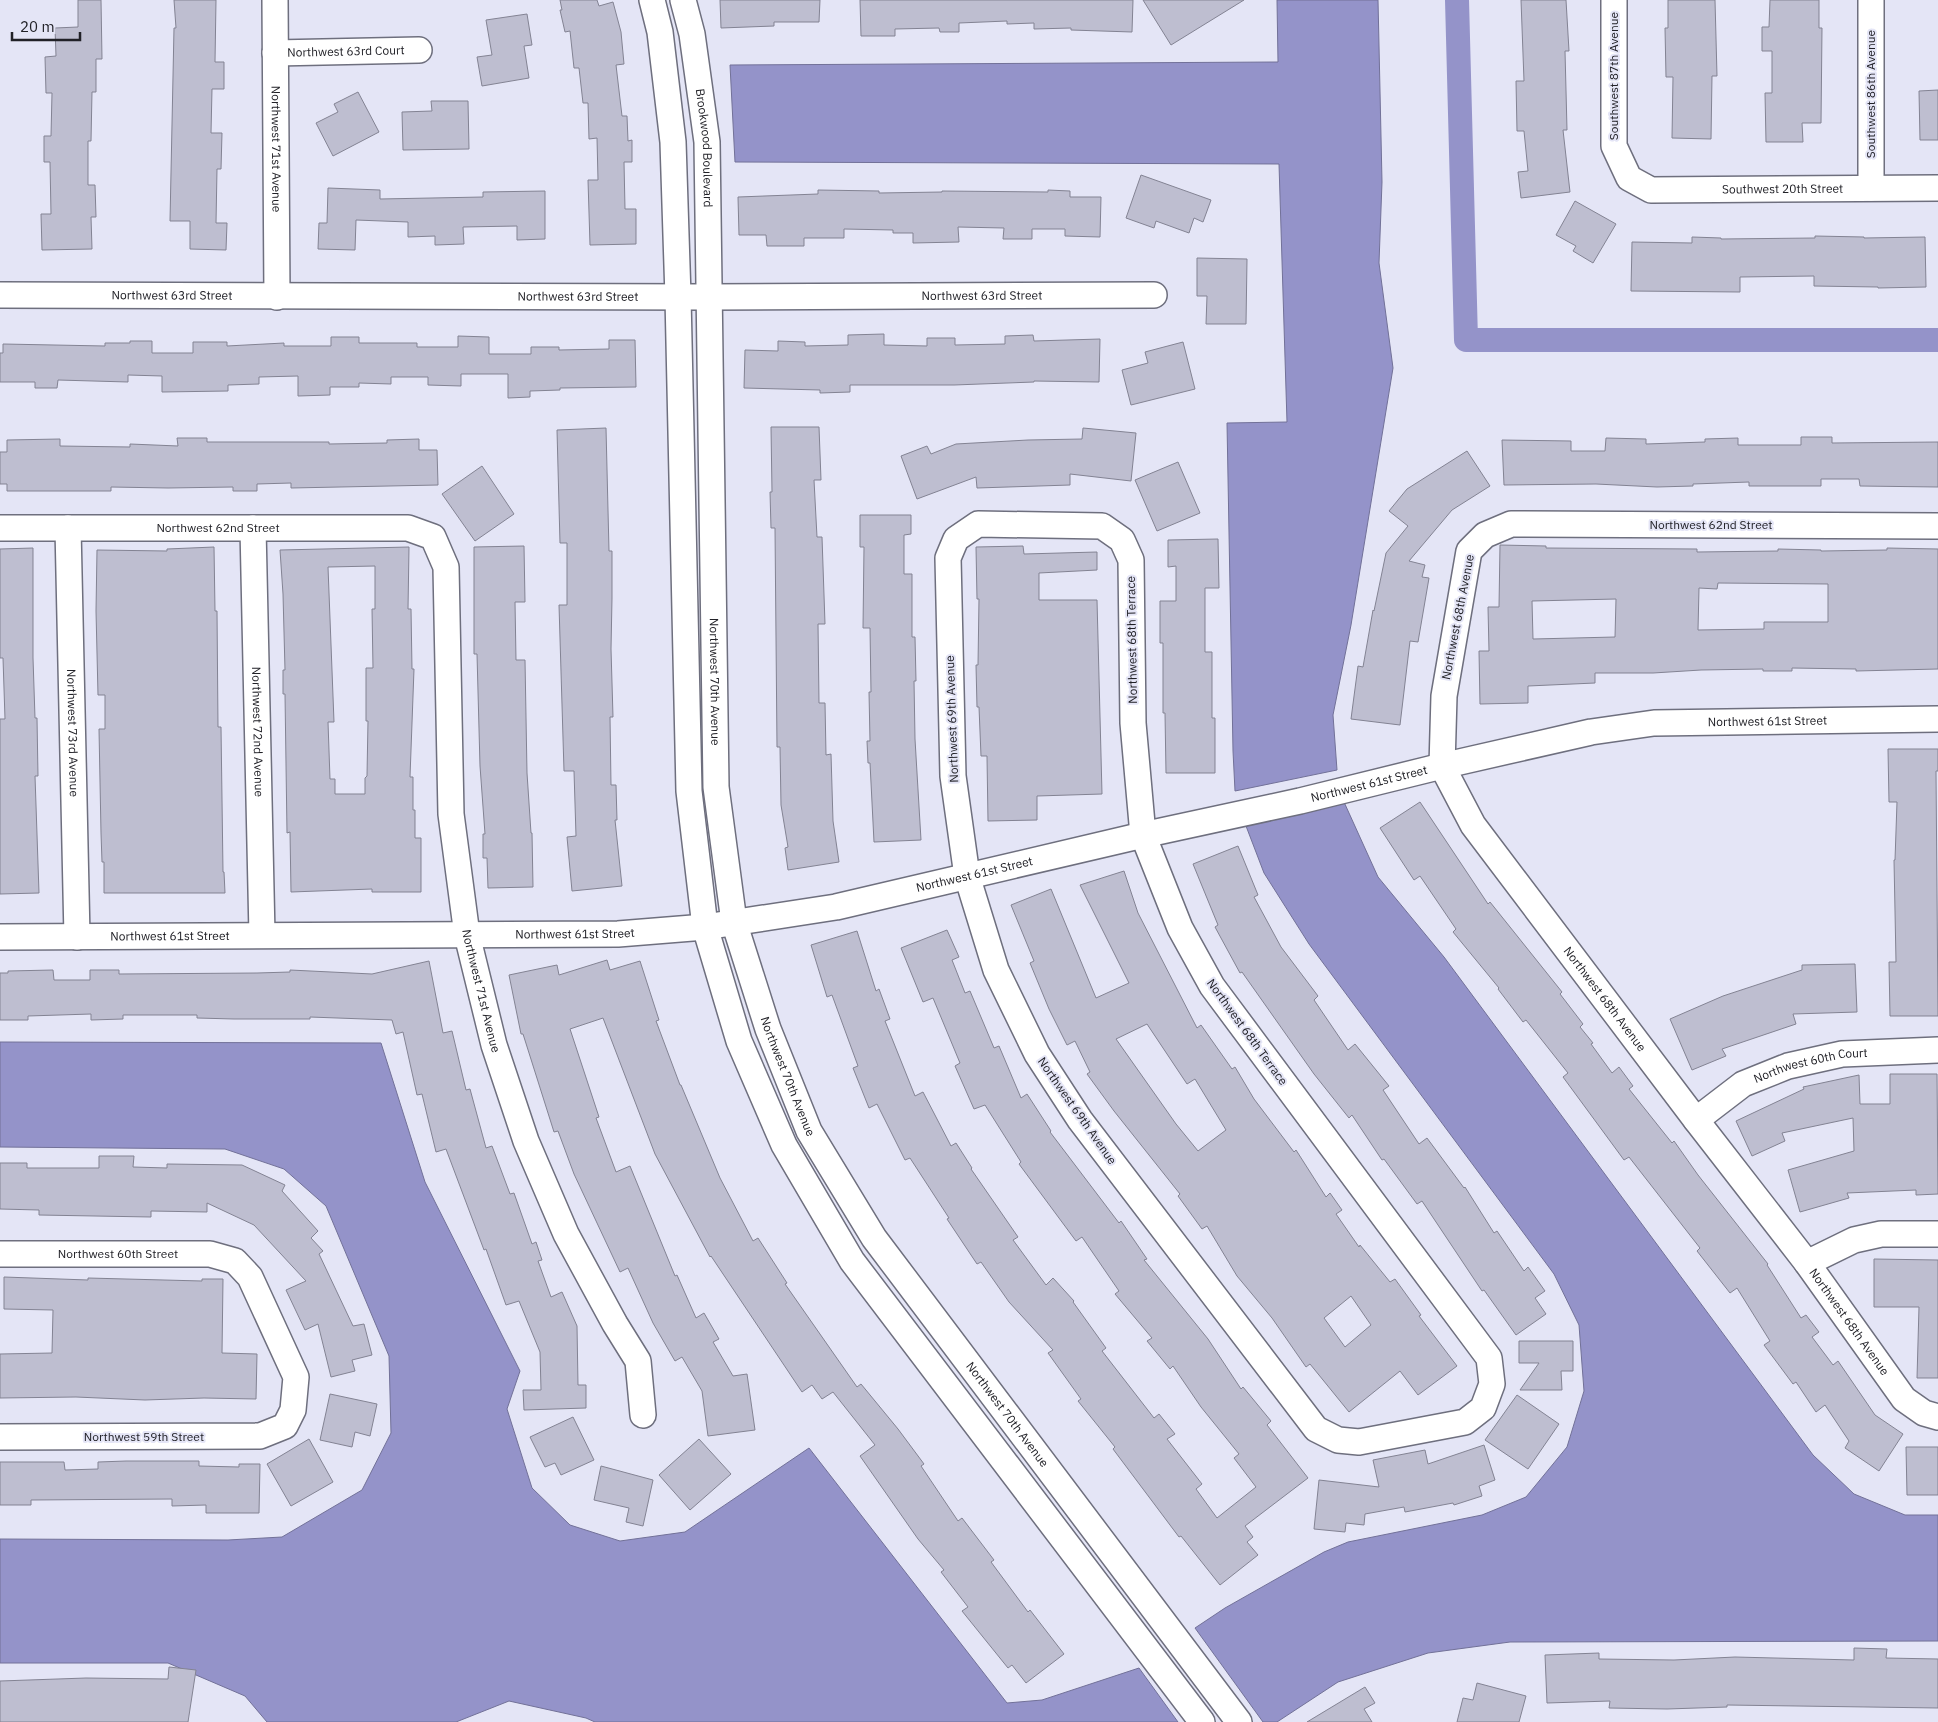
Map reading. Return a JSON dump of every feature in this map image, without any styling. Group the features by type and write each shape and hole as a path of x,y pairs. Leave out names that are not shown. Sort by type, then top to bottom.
{"street":[{"name":"Northwest 71st Avenue","path":"275,0 277,297"},
{"path":"652,0 660,32 673,142 689,791 705,926 739,1041 780,1136 852,1261 1202,1722"},
{"name":"Brookwood Boulevard","path":"683,0 692,34 707,142 708,297"},
{"name":"Southwest 87th Avenue","path":"1614,0 1614,146 1629,178"},
{"name":"Southwest 86th Avenue","path":"1871,0 1871,188"},
{"name":"Northwest 63rd Court","path":"275,54 418,50"},
{"name":"Southwest 20th Street","path":"1629,178 1651,190 1938,188"},
{"name":"Northwest 63rd Street","path":"0,295 708,297 1154,295"},
{"name":"Northwest 70th Avenue","path":"708,297 716,787 734,922 768,1029 810,1131 874,1238 1239,1722"},
{"name":"Northwest 68th Terrace","path":"956,538 978,524 1102,526 1122,540 1131,560 1133,722 1143,836 1180,928 1212,986 1489,1358 1492,1384 1483,1408 1465,1422 1359,1442 1338,1440"},
{"name":"Northwest 62nd Street","path":"1485,535 1511,524 1938,526"},
{"name":"Northwest 62nd Street","path":"0,528 408,528 433,537"},
{"name":"Northwest 73rd Avenue","path":"68,528 77,937"},
{"name":"Northwest 72nd Avenue","path":"253,528 262,936"},
{"name":"Northwest 68th Avenue","path":"1485,535 1469,551 1444,696 1442,766 1473,825 1696,1120 1807,1263 1904,1399 1931,1415"},
{"name":"Northwest 71st Avenue","path":"433,537 446,567 451,814 467,936 494,1045 526,1141 566,1234 615,1324 638,1361 644,1415"},
{"name":"Northwest 69th Avenue","path":"956,538 948,558 953,776 967,876 996,970 1038,1054 1080,1120 1316,1429 1338,1440"},
{"name":"Northwest 61st Street","path":"0,937 618,934 705,926 836,907 1300,801 1591,732 1654,722 1938,720"},
{"name":"Northwest 60th Court","path":"1696,1120 1743,1084 1788,1066 1842,1054 1938,1050"},
{"path":"1807,1263 1854,1240 1881,1234 1938,1234"},
{"name":"Northwest 60th Street","path":"0,1254 210,1254 235,1261 250,1277 296,1377 293,1410 285,1426"},
{"name":"Northwest 59th Street","path":"0,1438 260,1436 285,1426"}],"water":[{"path":"1277,0 1378,0 1382,182 1379,263 1393,368 1351,625 1333,715 1337,770 1235,791 1227,423 1287,422 1279,164 735,162 730,65 1278,62"},
{"path":"1344,802 1378,877 1444,957 1813,1455 1854,1494 1905,1515 1938,1515 1938,1641 1510,1642 1428,1653 1338,1682 1277,1722 1263,1722 1195,1628 1225,1608 1324,1552 1348,1542 1482,1515 1526,1497 1567,1447 1584,1391 1579,1325 1554,1274 1309,944 1264,873 1246,826"},
{"path":"0,1042 381,1043 425,1182 520,1371 507,1409 532,1488 570,1525 620,1541 685,1532 809,1448 1007,1703 1042,1700 1139,1668 1178,1722 595,1722 586,1718 509,1701 456,1722 267,1722 245,1696 168,1663 0,1663 0,1539 228,1540 282,1537 362,1490 391,1433 389,1356 326,1206 284,1169 225,1149 0,1147"}],"building":[{"path":"78,0 101,0 102,59 96,59 96,92 92,92 91,141 88,141 88,185 95,185 96,217 91,217 92,249 42,250 41,214 51,214 50,162 44,162 44,136 51,136 52,93 46,93 45,57 56,56 55,28 78,27"},
{"path":"174,0 216,0 215,62 224,62 224,89 212,89 211,133 222,133 221,169 217,169 216,223 227,223 226,250 190,249 190,221 170,221 174,28 176,28"},
{"path":"560,0 597,0 599,6 613,2 621,32 624,64 616,65 622,116 627,116 628,141 632,140 632,162 624,162 625,209 636,209 636,244 590,245 588,180 598,180 597,138 589,139 588,103 583,103 579,68 574,68 570,31 565,32 560,10 562,10"},
{"path":"720,0 820,0 819,22 774,22 774,26 721,28"},
{"path":"860,0 1133,0 1132,32 1071,30 1071,28 1034,29 1034,23 1007,24 1007,21 959,23 959,32 940,32 939,28 895,29 895,36 861,36"},
{"path":"1143,0 1244,0 1171,45"},
{"path":"1521,0 1566,0 1569,51 1565,51 1567,130 1563,130 1570,192 1521,198 1518,172 1528,171 1524,131 1517,131 1516,81 1524,81"},
{"path":"1668,0 1715,0 1717,76 1712,76 1711,139 1672,138 1673,77 1666,77 1665,28 1668,28"},
{"path":"1770,0 1819,0 1819,28 1822,28 1821,123 1802,123 1803,142 1766,142 1765,93 1772,93 1772,51 1762,51 1762,27 1769,27"},
{"path":"527,14 532,45 524,46 529,78 482,86 477,57 492,55 486,20"},
{"path":"1938,90 1938,140 1920,140 1919,91"},
{"path":"358,92 379,132 333,156 316,123 338,112 334,104"},
{"path":"431,101 468,101 469,149 403,150 402,112 432,111"},
{"path":"1141,175 1211,200 1203,222 1194,218 1189,233 1156,221 1154,228 1126,218"},
{"path":"328,188 380,190 380,199 483,197 483,192 545,191 545,239 517,240 517,226 463,227 464,244 435,245 435,236 408,237 408,222 356,220 355,250 318,249 319,223 327,223"},
{"path":"818,190 879,191 879,193 1070,191 1070,197 1101,197 1100,237 1065,236 1065,229 1032,229 1032,239 1003,239 1004,228 958,227 959,242 913,243 913,233 893,233 893,230 844,229 844,238 804,238 804,246 767,246 766,235 739,235 738,197 818,194"},
{"path":"1575,201 1616,224 1593,263 1573,251 1576,246 1556,235"},
{"path":"1815,236 1864,238 1925,237 1926,287 1814,286 1814,276 1740,277 1740,292 1631,291 1632,242 1692,243 1692,237 1721,239 1815,238"},
{"path":"1197,258 1247,259 1246,324 1206,324 1207,296 1197,296"},
{"path":"884,334 884,345 927,346 927,338 955,338 955,345 1005,344 1005,336 1033,335 1034,341 1100,339 1099,382 1034,381 954,385 850,385 850,392 820,393 820,390 744,388 745,350 778,351 778,341 805,342 805,346 848,345 848,335"},
{"path":"458,336 489,337 489,354 531,354 531,347 559,347 559,350 609,349 609,340 635,340 636,387 560,388 560,390 530,391 530,397 508,398 508,374 461,374 461,386 428,385 428,377 391,377 391,384 359,383 359,387 330,387 330,395 298,396 298,376 259,377 259,384 228,385 228,391 162,392 162,376 128,375 128,382 58,380 57,388 35,388 35,382 0,382 0,353 3,353 3,344 105,346 105,343 152,341 152,353 193,353 193,342 227,342 227,346 284,343 284,346 331,346 331,337 359,337 359,343 417,343 417,347 458,347"},
{"path":"1183,342 1195,389 1131,405 1122,370 1148,363 1145,352"},
{"path":"771,427 819,427 821,480 814,480 817,537 822,537 825,624 818,624 819,703 825,703 826,755 831,754 833,821 839,862 788,870 785,848 788,847 781,805 780,747 777,747 775,528 771,528 770,492 772,492"},
{"path":"606,428 609,551 612,551 611,649 613,717 610,717 611,785 616,785 617,820 615,820 622,886 572,891 567,837 576,836 574,771 564,771 559,605 567,605 567,543 560,543 557,430"},
{"path":"1083,428 1136,433 1131,481 1070,474 1070,485 977,488 976,477 917,499 901,456 927,446 931,454 956,444 1082,439"},
{"path":"1801,437 1832,437 1832,443 1938,442 1938,487 1860,486 1859,479 1821,479 1821,486 1749,486 1749,482 1657,487 1596,484 1504,485 1502,440 1571,441 1571,451 1605,451 1606,438 1646,439 1646,444 1705,442 1705,439 1738,438 1738,445 1801,445"},
{"path":"177,438 207,438 207,442 329,442 329,444 387,443 387,440 419,439 419,450 437,450 438,485 291,488 291,483 257,484 257,491 233,491 233,487 111,487 111,491 7,491 7,484 0,484 0,452 7,452 7,440 60,439 60,446 130,447 130,444 178,446"},
{"path":"1467,451 1490,486 1452,510 1409,561 1425,565 1422,577 1429,578 1418,642 1410,641 1400,725 1351,719 1358,666 1363,667 1386,553 1408,526 1389,511 1407,489"},
{"path":"1178,462 1200,513 1157,531 1135,480"},
{"path":"482,466 514,514 475,541 442,494"},
{"path":"860,515 911,515 911,534 904,535 904,574 912,574 912,637 915,637 916,681 914,681 915,739 921,840 874,842 867,741 870,741 870,628 863,628 864,547 860,547"},
{"path":"1218,539 1219,588 1205,588 1205,652 1212,652 1212,718 1215,718 1215,773 1166,773 1165,713 1163,713 1163,643 1160,643 1160,601 1176,601 1176,566 1168,567 1168,540"},
{"path":"1500,545 1546,546 1546,548 1697,549 1697,552 1778,551 1778,549 1821,551 1887,550 1887,548 1938,549 1938,669 1856,671 1856,669 1792,668 1792,671 1763,671 1763,669 1595,673 1595,683 1528,686 1528,703 1480,704 1479,651 1489,651 1488,607 1499,607","holes":["1718,583 1828,584 1828,622 1764,622 1764,629 1698,630 1699,588 1717,589","1616,599 1615,637 1533,639 1532,601"]},
{"path":"524,546 525,602 515,602 516,660 525,660 527,773 532,833 533,887 488,888 487,858 483,858 483,834 485,834 480,766 477,654 474,654 474,547"},
{"path":"1023,546 1024,554 1097,552 1097,570 1039,573 1039,600 1097,600 1102,794 1037,796 1037,820 988,821 987,756 981,756 979,707 977,707 976,665 978,665 979,599 977,599 976,547"},
{"path":"214,547 215,611 217,611 218,727 221,727 225,893 104,893 99,729 105,729 105,695 98,695 97,550 167,551 167,549"},
{"path":"409,547 408,609 411,609 412,669 414,669 410,777 413,777 415,838 421,838 421,892 372,892 372,889 291,892 290,832 287,833 285,694 283,694 283,670 285,670 280,550","holes":["375,566 375,609 372,609 373,668 366,668 366,721 368,721 365,794 335,794 335,779 330,779 328,722 334,722 328,567"]},
{"path":"33,548 33,658 38,776 35,776 39,893 0,894 0,719 5,719 3,658 0,658 0,549"},
{"path":"1888,749 1938,749 1938,771 1936,771 1938,1016 1890,1016 1889,962 1896,962 1894,860 1897,802 1889,802"},
{"path":"1420,802 1488,904 1490,902 1562,992 1560,994 1583,1024 1580,1027 1593,1043 1591,1044 1612,1073 1619,1067 1633,1086 1629,1089 1672,1143 1674,1141 1698,1175 1768,1264 1801,1318 1806,1315 1819,1332 1812,1337 1833,1365 1838,1361 1875,1415 1903,1434 1879,1471 1845,1448 1849,1441 1825,1405 1816,1412 1796,1382 1793,1384 1764,1345 1770,1341 1737,1288 1730,1293 1697,1251 1700,1248 1629,1157 1624,1160 1563,1077 1568,1073 1526,1020 1523,1022 1499,988 1453,932 1456,929 1420,876 1414,880 1380,828"},
{"path":"1238,846 1258,895 1254,897 1281,947 1318,996 1314,1000 1348,1050 1355,1044 1389,1086 1383,1090 1419,1144 1427,1138 1465,1187 1494,1233 1497,1231 1524,1271 1528,1267 1545,1291 1535,1298 1546,1314 1516,1335 1484,1290 1482,1291 1422,1201 1417,1204 1384,1159 1382,1160 1352,1115 1349,1118 1314,1074 1242,972 1240,973 1215,927 1218,925 1193,864"},
{"path":"1124,871 1138,913 1197,1028 1201,1025 1232,1069 1235,1067 1254,1099 1294,1152 1296,1150 1326,1197 1330,1193 1342,1210 1336,1214 1359,1247 1360,1245 1390,1282 1395,1279 1421,1315 1419,1316 1457,1366 1418,1395 1400,1371 1349,1412 1310,1364 1306,1367 1272,1318 1237,1276 1207,1226 1202,1229 1178,1196 1180,1194 1114,1111 1087,1074 1090,1072 1075,1041 1067,1045 1049,1009 1030,963 1034,961 1011,905 1051,889 1096,998 1129,983 1080,885","holes":["1147,1024 1187,1084 1195,1079 1226,1130 1198,1151 1176,1124 1116,1039","1351,1296 1371,1325 1345,1347 1324,1318"]},
{"path":"947,930 959,957 952,960 965,993 970,991 994,1048 999,1046 1021,1098 1027,1094 1050,1132 1119,1223 1121,1221 1147,1259 1144,1260 1208,1339 1241,1389 1243,1387 1271,1421 1267,1425 1308,1478 1245,1526 1253,1537 1247,1542 1258,1555 1220,1585 1181,1536 1179,1537 1113,1449 1115,1447 1078,1401 1081,1399 1048,1353 1053,1350 1009,1302 981,1262 977,1264 910,1158 905,1160 877,1104 869,1108 853,1068 858,1066 832,995 827,997 811,945 857,931 876,991 879,989 890,1019 885,1021 915,1096 923,1092 951,1146 956,1143 971,1169 1018,1237 1013,1240 1046,1285 1053,1278 1074,1301 1106,1348 1102,1351 1154,1418 1159,1414 1175,1434 1167,1439 1202,1484 1196,1489 1217,1518 1256,1487 1234,1458 1239,1454 1201,1407 1173,1366 1170,1369 1147,1341 1152,1338 1115,1294 1119,1291 1082,1237 1076,1241 1019,1164 1021,1162 985,1105 974,1109 955,1066 960,1063 933,998 923,1002 901,948"},
{"path":"607,960 610,970 640,961 659,1020 656,1021 680,1085 720,1178 753,1241 758,1238 787,1283 785,1284 857,1387 861,1384 898,1429 924,1464 921,1466 958,1521 962,1518 994,1560 991,1562 1028,1612 1030,1610 1064,1654 1026,1683 1012,1665 1008,1668 962,1611 968,1607 941,1572 944,1570 918,1539 860,1456 875,1445 833,1392 822,1399 812,1385 802,1392 710,1257 655,1154 603,1018 570,1029 599,1117 596,1118 616,1172 630,1166 675,1276 677,1275 696,1318 704,1313 719,1339 713,1342 733,1376 747,1374 755,1430 708,1436 702,1391 682,1357 675,1361 653,1323 628,1268 620,1272 574,1174 558,1131 554,1132 523,1034 521,1034 509,975 557,965 559,975"},
{"path":"429,961 443,1033 452,1031 466,1090 470,1089 486,1148 492,1146 510,1194 514,1193 532,1244 536,1242 542,1260 538,1261 551,1297 562,1292 577,1326 578,1385 586,1385 586,1408 524,1410 523,1390 541,1390 540,1352 519,1301 506,1305 446,1149 436,1152 422,1094 417,1095 403,1032 396,1034 392,1020 310,1017 310,1019 234,1019 197,1018 197,1015 123,1015 123,1019 91,1020 91,1014 28,1016 28,1020 0,1020 0,973 8,973 8,971 53,970 54,980 90,980 90,970 119,970 119,974 257,973 290,972 290,970 372,974"},
{"path":"1855,964 1857,1012 1793,1014 1796,1024 1722,1049 1726,1056 1692,1070 1670,1019 1723,996 1802,970 1802,965"},
{"path":"1890,1074 1937,1074 1938,1194 1916,1195 1916,1190 1847,1193 1849,1198 1800,1212 1788,1170 1854,1151 1853,1118 1782,1133 1785,1141 1752,1156 1736,1121 1804,1089 1803,1087 1859,1075 1860,1104 1890,1104"},
{"path":"99,1156 134,1156 133,1167 167,1168 167,1164 242,1165 285,1185 282,1191 318,1231 311,1238 323,1251 319,1254 353,1326 364,1324 372,1355 352,1360 355,1371 331,1377 318,1324 305,1330 286,1290 306,1281 254,1225 207,1203 207,1212 151,1211 151,1217 39,1215 39,1210 0,1209 0,1163 27,1163 27,1168 99,1168"},
{"path":"1874,1259 1938,1260 1938,1378 1917,1378 1919,1307 1874,1307"},
{"path":"4,1277 88,1280 88,1278 202,1281 202,1279 223,1279 222,1353 257,1354 256,1399 0,1398 0,1354 52,1353 53,1310 4,1309"},
{"path":"1519,1341 1573,1341 1573,1371 1561,1371 1562,1390 1520,1390 1539,1363 1519,1363"},
{"path":"330,1394 377,1404 370,1436 355,1432 352,1447 320,1440"},
{"path":"1517,1395 1559,1424 1528,1469 1485,1440"},
{"path":"573,1417 594,1460 561,1475 555,1463 545,1467 530,1437"},
{"path":"309,1439 333,1482 291,1506 267,1464"},
{"path":"699,1439 731,1474 690,1510 659,1475"},
{"path":"1484,1445 1495,1480 1479,1486 1482,1496 1454,1505 1453,1503 1405,1512 1404,1507 1365,1514 1364,1525 1346,1523 1345,1532 1314,1529 1319,1480 1379,1487 1373,1460 1425,1450 1428,1464"},
{"path":"1906,1447 1938,1447 1938,1495 1907,1495"},
{"path":"199,1461 199,1466 239,1467 239,1464 260,1464 259,1513 206,1513 206,1505 172,1506 172,1499 31,1500 31,1505 0,1505 0,1462 64,1462 65,1470 98,1469 98,1462"},
{"path":"601,1466 653,1480 643,1526 626,1522 629,1508 594,1500"},
{"path":"1854,1648 1887,1649 1886,1658 1938,1659 1938,1708 1727,1705 1727,1707 1667,1709 1609,1708 1610,1701 1547,1703 1545,1655 1599,1653 1599,1659 1674,1660 1735,1657 1854,1660"},
{"path":"169,1667 196,1670 188,1722 0,1722 0,1681 86,1678 168,1679"},
{"path":"1477,1683 1526,1696 1519,1722 1457,1722 1463,1698 1473,1700"},
{"path":"1365,1687 1375,1703 1364,1709 1372,1722 1307,1722"}],"waterway":[{"path":"1457,0 1466,340 1938,340"}]}
